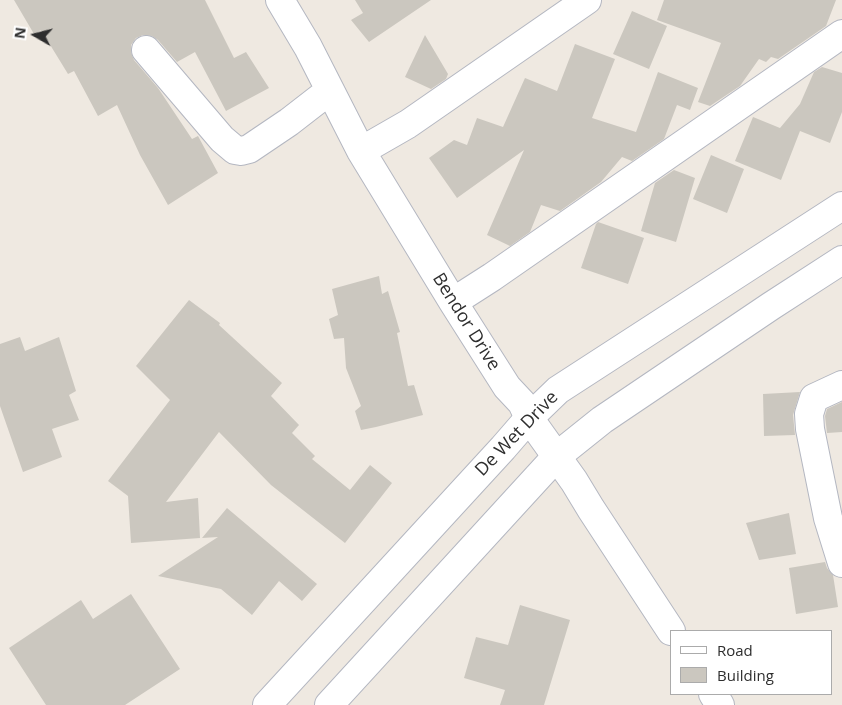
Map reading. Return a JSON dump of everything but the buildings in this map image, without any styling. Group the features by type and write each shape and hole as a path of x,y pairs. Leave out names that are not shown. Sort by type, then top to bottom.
{"street":[{"name":"Bendor Drive","path":"281,0 308,47 361,151 453,302 507,387 522,403 529,418 557,456 670,630"},
{"path":"361,151 408,124 587,0"},
{"path":"453,302 492,277 842,34"},
{"path":"146,50 222,139 235,150 249,149 329,91"},
{"name":"De Wet Drive","path":"266,705 529,418 558,390 842,206"},
{"path":"329,705 557,456 602,420 842,260"},
{"path":"842,384 814,398 809,414 810,430 828,518 842,563"}]}
